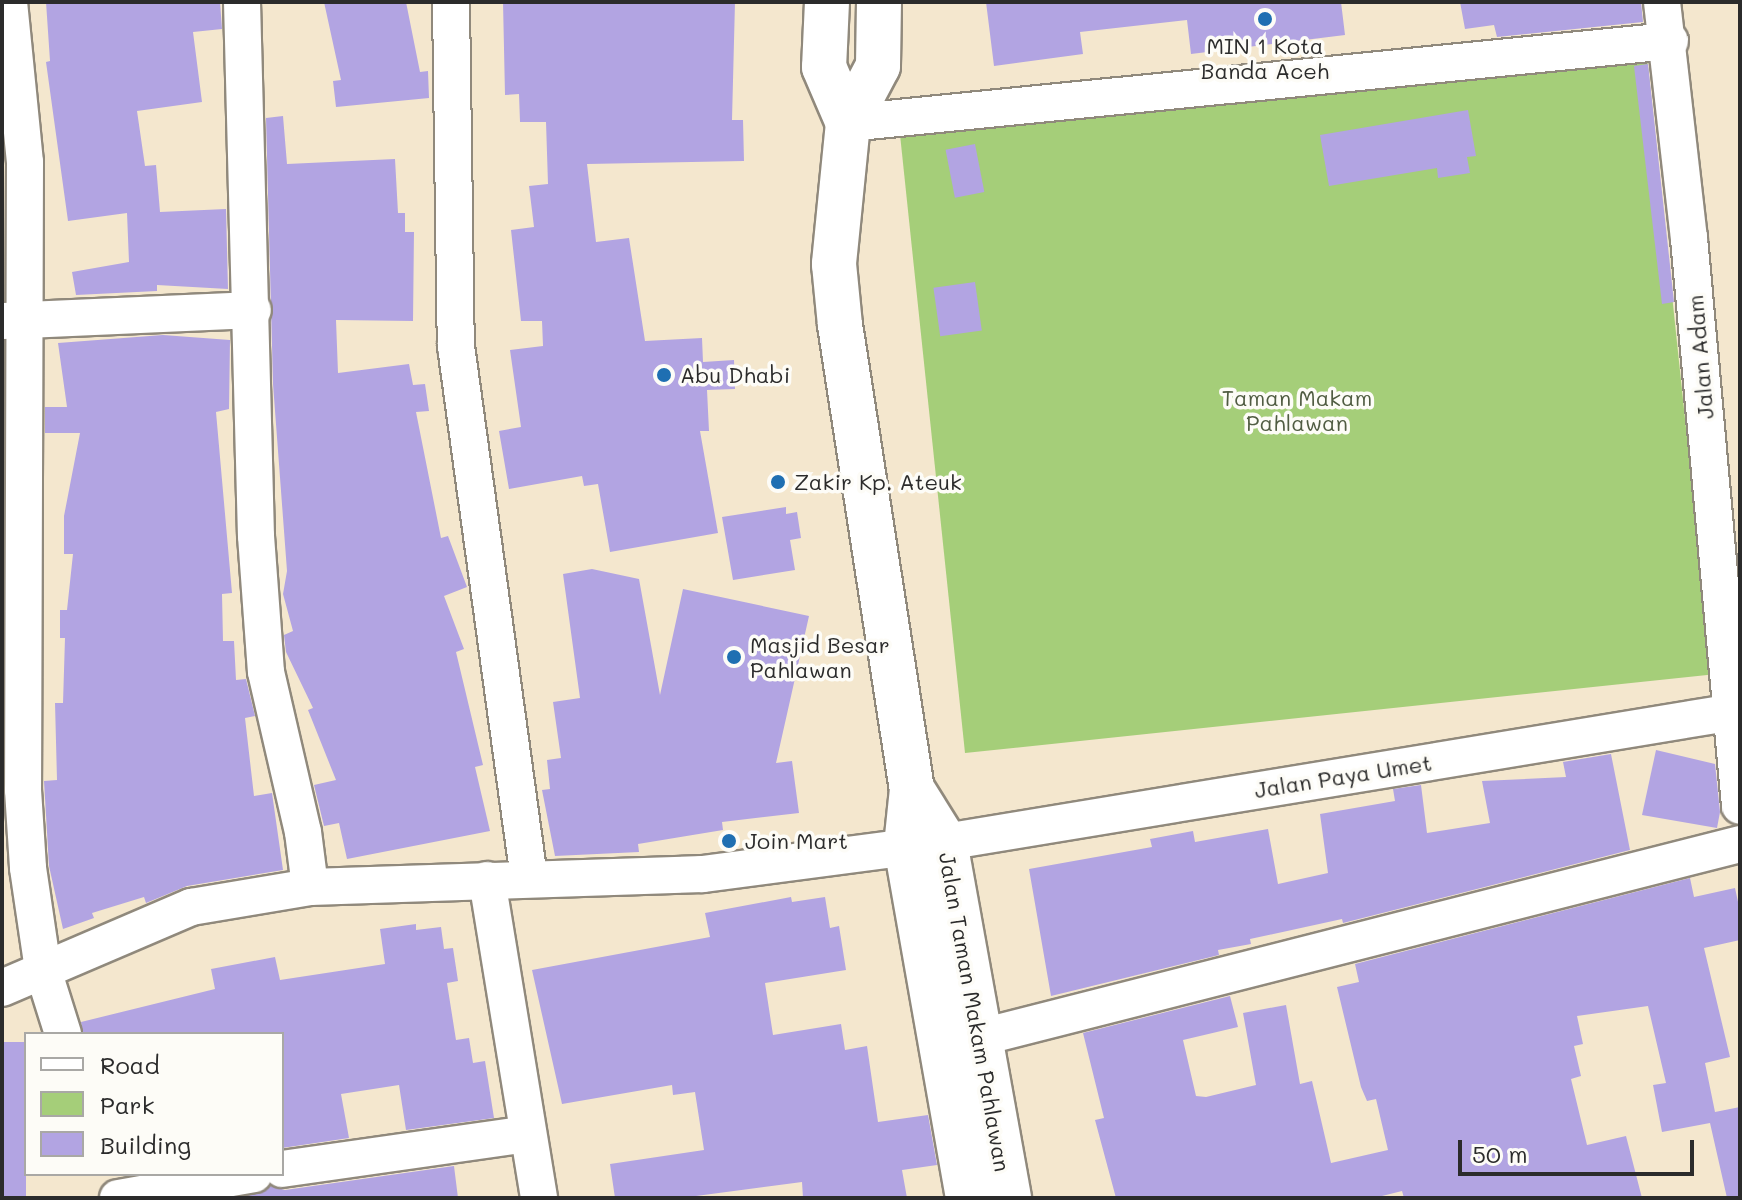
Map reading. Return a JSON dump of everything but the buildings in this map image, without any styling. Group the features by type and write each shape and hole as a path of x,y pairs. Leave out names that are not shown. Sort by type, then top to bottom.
{"street":[{"path":"9,2 25,162 14,320 23,790 28,868 43,970 62,1032"},
{"path":"242,2 253,310 256,536 266,672 303,832 310,887"},
{"path":"451,2 456,346 529,878"},
{"name":"Jalan Taman Makam Pahlawan","path":"827,2 824,67 848,123"},
{"name":"Jalan Taman Makam Pahlawan","path":"879,2 878,66 848,123 834,264 856,451 912,789 978,1038 978,1143 1009,1198"},
{"name":"Jalan Adam","path":"1662,2 1670,41 1725,466 1740,806"},
{"path":"848,123 1670,41"},
{"path":"14,320 253,310"},
{"name":"Jalan Paya Umet","path":"2,988 191,907 310,887 703,874 926,844 1735,712"},
{"path":"926,844 978,1143 968,1198"},
{"path":"978,1038 1740,844"},
{"path":"487,880 539,1198"},
{"path":"284,1169 528,1134"},
{"path":"112,1176 118,1198 243,1176"}],"green space":[{"name":"Taman Makam Pahlawan","path":"1645,38 1712,674 965,753 898,117"}],"place":[{"name":"MIN 1 Kota Banda Aceh","path":"1265,19"},
{"name":"Abu Dhabi","path":"664,375"},
{"name":"Zakir Kp. Ateuk","path":"778,482"},
{"name":"Masjid Besar Pahlawan","path":"734,657"},
{"name":"Join Mart","path":"729,841"}]}
